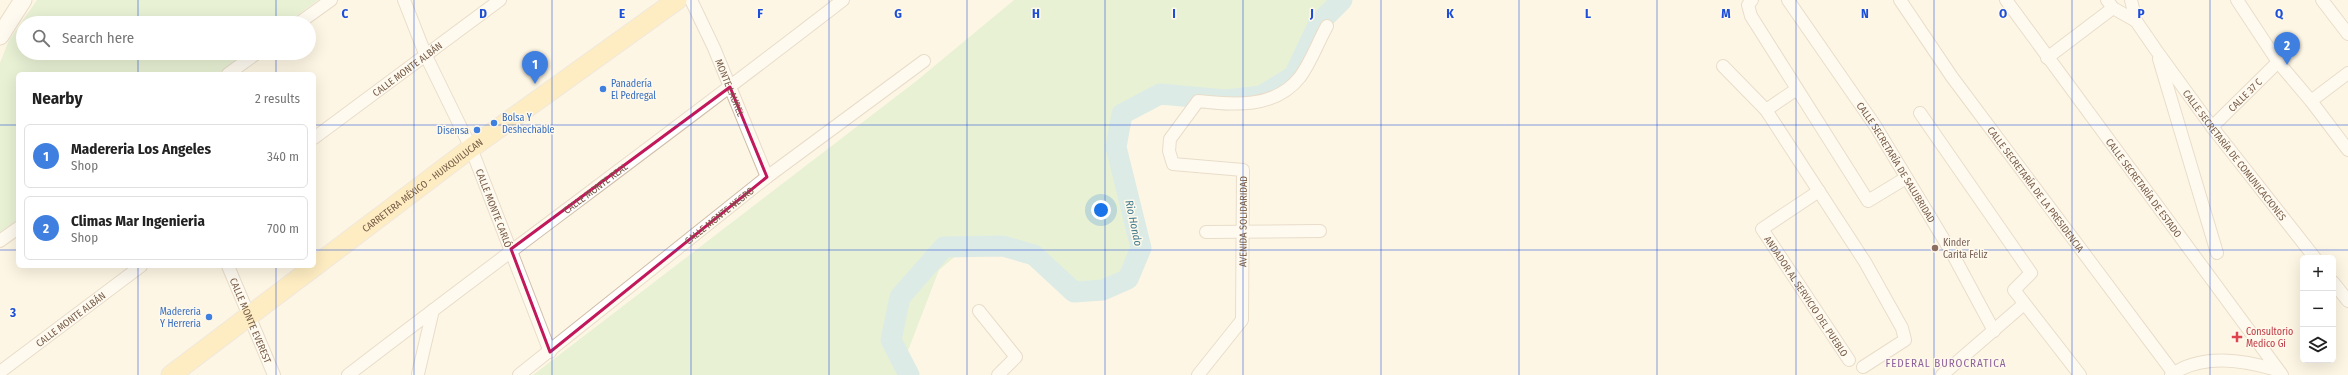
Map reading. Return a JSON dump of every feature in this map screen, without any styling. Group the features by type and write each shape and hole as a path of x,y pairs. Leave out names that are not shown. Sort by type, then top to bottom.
{"main road":[{"name":"CARRETERA MÉXICO - HUIXQUILUCAN","path":"316,266 471,148 677,0"},
{"name":"CARRETERA MÉXICO - HUIXQUILUCAN","path":"170,375 313,268"}],"street":[{"path":"0,36 23,0"},
{"path":"308,16 330,0"},
{"name":"CALLE MONTE CARLÓ","path":"404,0 426,56 471,148 550,352"},
{"name":"CALLE MONTE ALBÁN","path":"316,137 500,0"},
{"name":"MONTE LAUREL","path":"691,0 767,177"},
{"name":"CALLE MONTE REAL","path":"348,375 511,249 730,88 842,0"},
{"path":"1752,0 1748,5 1751,16 1868,201 1906,178"},
{"name":"CALLE SECRETARÍA DE SALUBRIDAD","path":"1788,0 1876,127 1952,253 1994,331"},
{"name":"CALLE SECRETARÍA DE LA PRESIDENCIA","path":"1900,0 1952,77 2173,374"},
{"name":"CALLE SECRETARÍA DE ESTADO","path":"2006,0 2047,58 2280,373"},
{"path":"2131,0 2136,21"},
{"path":"2237,0 2278,62 2312,101 2348,150"},
{"path":"2322,0 2348,34"},
{"path":"2047,58 2110,4 2136,21"},
{"name":"CALLE SECRETARÍA DE COMUNICACIONES","path":"2136,21 2212,127 2313,255"},
{"name":"AVENIDA SOLIDARIDAD","path":"1198,375 1242,320 1243,170 1173,164 1169,152 1170,139 1198,102 1232,105 1256,102 1277,96 1300,77 1327,26"},
{"name":"CALLE SECRETARÍA DE COMUNICACIONES","path":"2156,50 2217,253"},
{"path":"231,72 247,60"},
{"name":"CALLE MONTE NEGRO","path":"519,375 550,352 767,177 924,61"},
{"name":"CALLE 37 C","path":"2212,127 2278,62"},
{"path":"1723,66 1766,110 1864,262 1902,328 1905,340 1863,367"},
{"path":"2312,101 2348,73"},
{"path":"1766,110 1797,88"},
{"path":"1920,112 2031,273 2014,290 2080,375"},
{"name":"ANDADOR AL SERVICIO DEL PUEBLO","path":"1819,191 1762,229 1849,360"},
{"path":"0,241 16,229"},
{"path":"1206,232 1320,231"},
{"name":"CALLE MONTE ALBÁN","path":"0,372 138,268"},
{"name":"CALLE MONTE EVEREST","path":"229,268 274,375"},
{"path":"2336,286 2348,301"},
{"path":"1942,375 2024,304"},
{"path":"418,374 433,310"},
{"path":"979,310 1016,357 998,375"},
{"path":"2173,374 2198,362 2229,360 2253,363 2280,373"}],"highlighted area":[{"path":"730,87 767,177 550,352 511,249"}],"green space":[{"path":"37,0 318,0 296,16 26,16"},
{"path":"1014,0 1333,0 1314,19 1289,71 1258,90 1226,93 1159,87 1117,109 1109,147 1134,248 1123,274 1102,284 1076,285 1037,249 1004,240 977,238 939,270 901,369 901,375 533,375 915,82"},
{"path":"16,30 16,60 237,60 221,72 16,72 16,223 0,235 0,63 9,40"}],"waterway":[{"name":"Rio Hondo","path":"909,375 891,340 900,297 944,247 1003,246 1034,255 1074,292 1103,290 1128,279 1141,248 1116,147 1122,114 1160,94 1226,100 1261,96 1294,76 1319,23 1342,0"}],"place":[{"name":"Climas Mar Ingenieria","path":"2287,65"},
{"name":"Madereria Los Angeles","path":"535,84"},
{"name":"Panadería El Pedregal","path":"603,89"},
{"name":"Bolsa Y Deshechable","path":"494,123"},
{"name":"Disensa","path":"477,130"},
{"name":"Kinder Carita Feliz","path":"1935,248"},
{"name":"Madereria Y Herreria","path":"209,317"},
{"name":"Consultorio Medico Gi","path":"2237,337"}],"district":[{"name":"FEDERAL BUROCRATICA","path":"1946,363"}]}
